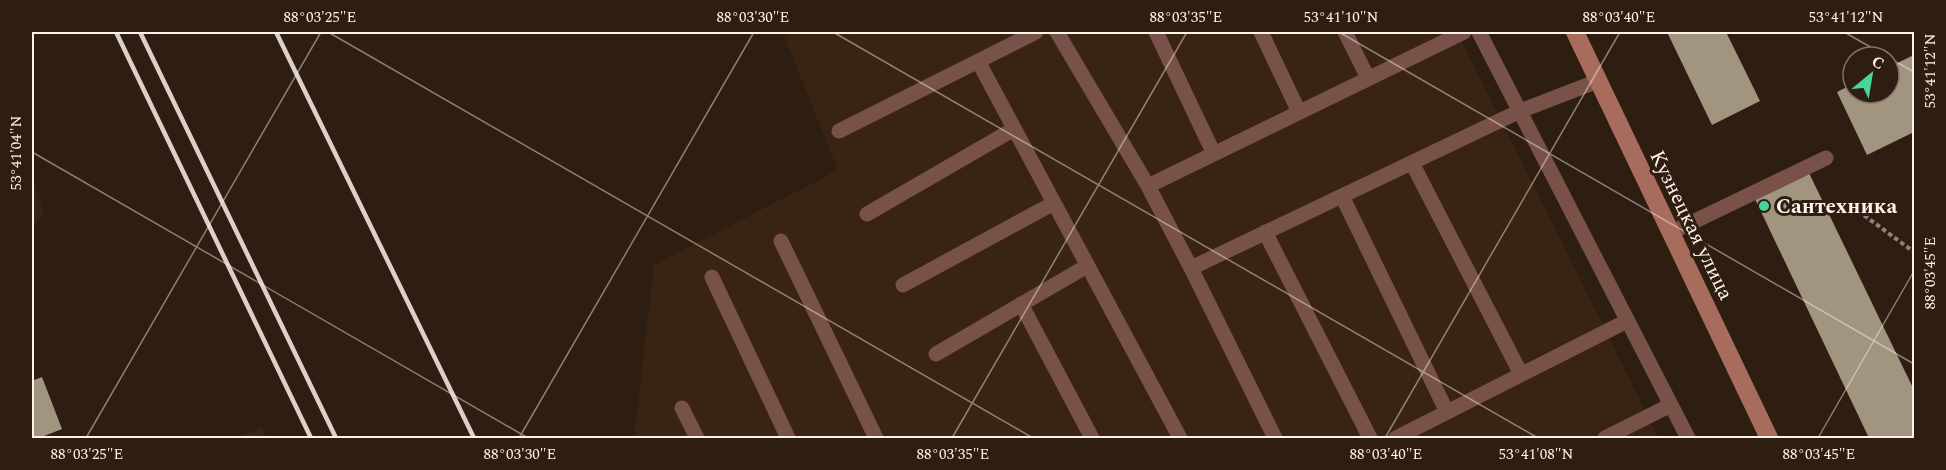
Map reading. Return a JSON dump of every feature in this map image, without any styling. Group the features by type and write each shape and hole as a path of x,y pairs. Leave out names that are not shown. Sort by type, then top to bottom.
{"main road":[{"name":"Кузнецкая улица","path":"1575,32 1769,438"}],"lane":[{"path":"839,131 1036,32"},
{"path":"1057,32 1148,186 1275,438"},
{"path":"1156,32 1214,154"},
{"path":"1261,32 1299,112"},
{"path":"1345,32 1368,78"},
{"path":"1148,186 1464,32"},
{"path":"1479,32 1688,438"},
{"path":"978,61 1180,438"},
{"path":"1191,268 1520,111 1598,81"},
{"path":"867,214 1014,129"},
{"path":"1670,233 1826,158"},
{"path":"1412,162 1521,375"},
{"path":"1342,196 1447,412"},
{"path":"903,285 1054,203"},
{"path":"1265,232 1370,438"},
{"path":"782,241 876,438"},
{"path":"936,354 1088,266"},
{"path":"712,277 788,438"},
{"path":"1021,304 1092,438"},
{"path":"1396,438 1627,321"},
{"path":"1605,438 1671,405"},
{"path":"682,408 697,438"}],"path":[{"path":"1846,202 1914,252"}],"shaded area":[{"path":"786,32 1457,32 1659,438 634,438 654,265 838,170 784,36"},
{"path":"32,180 44,213 32,227"},
{"path":"262,427 267,438 237,438"}],"building":[{"path":"1667,32 1726,32 1760,101 1712,125"},
{"path":"1914,55 1914,132 1867,155 1843,105 1901,105 1901,61"},
{"path":"1809,173 1914,390 1914,438 1869,438 1755,199"},
{"path":"42,377 62,429 39,438 32,438 32,381"}],"railway":[{"path":"116,32 311,438"},
{"path":"140,32 336,438"},
{"path":"276,32 474,438"}],"place":[{"name":"Сантехника","path":"1764,206"}]}
